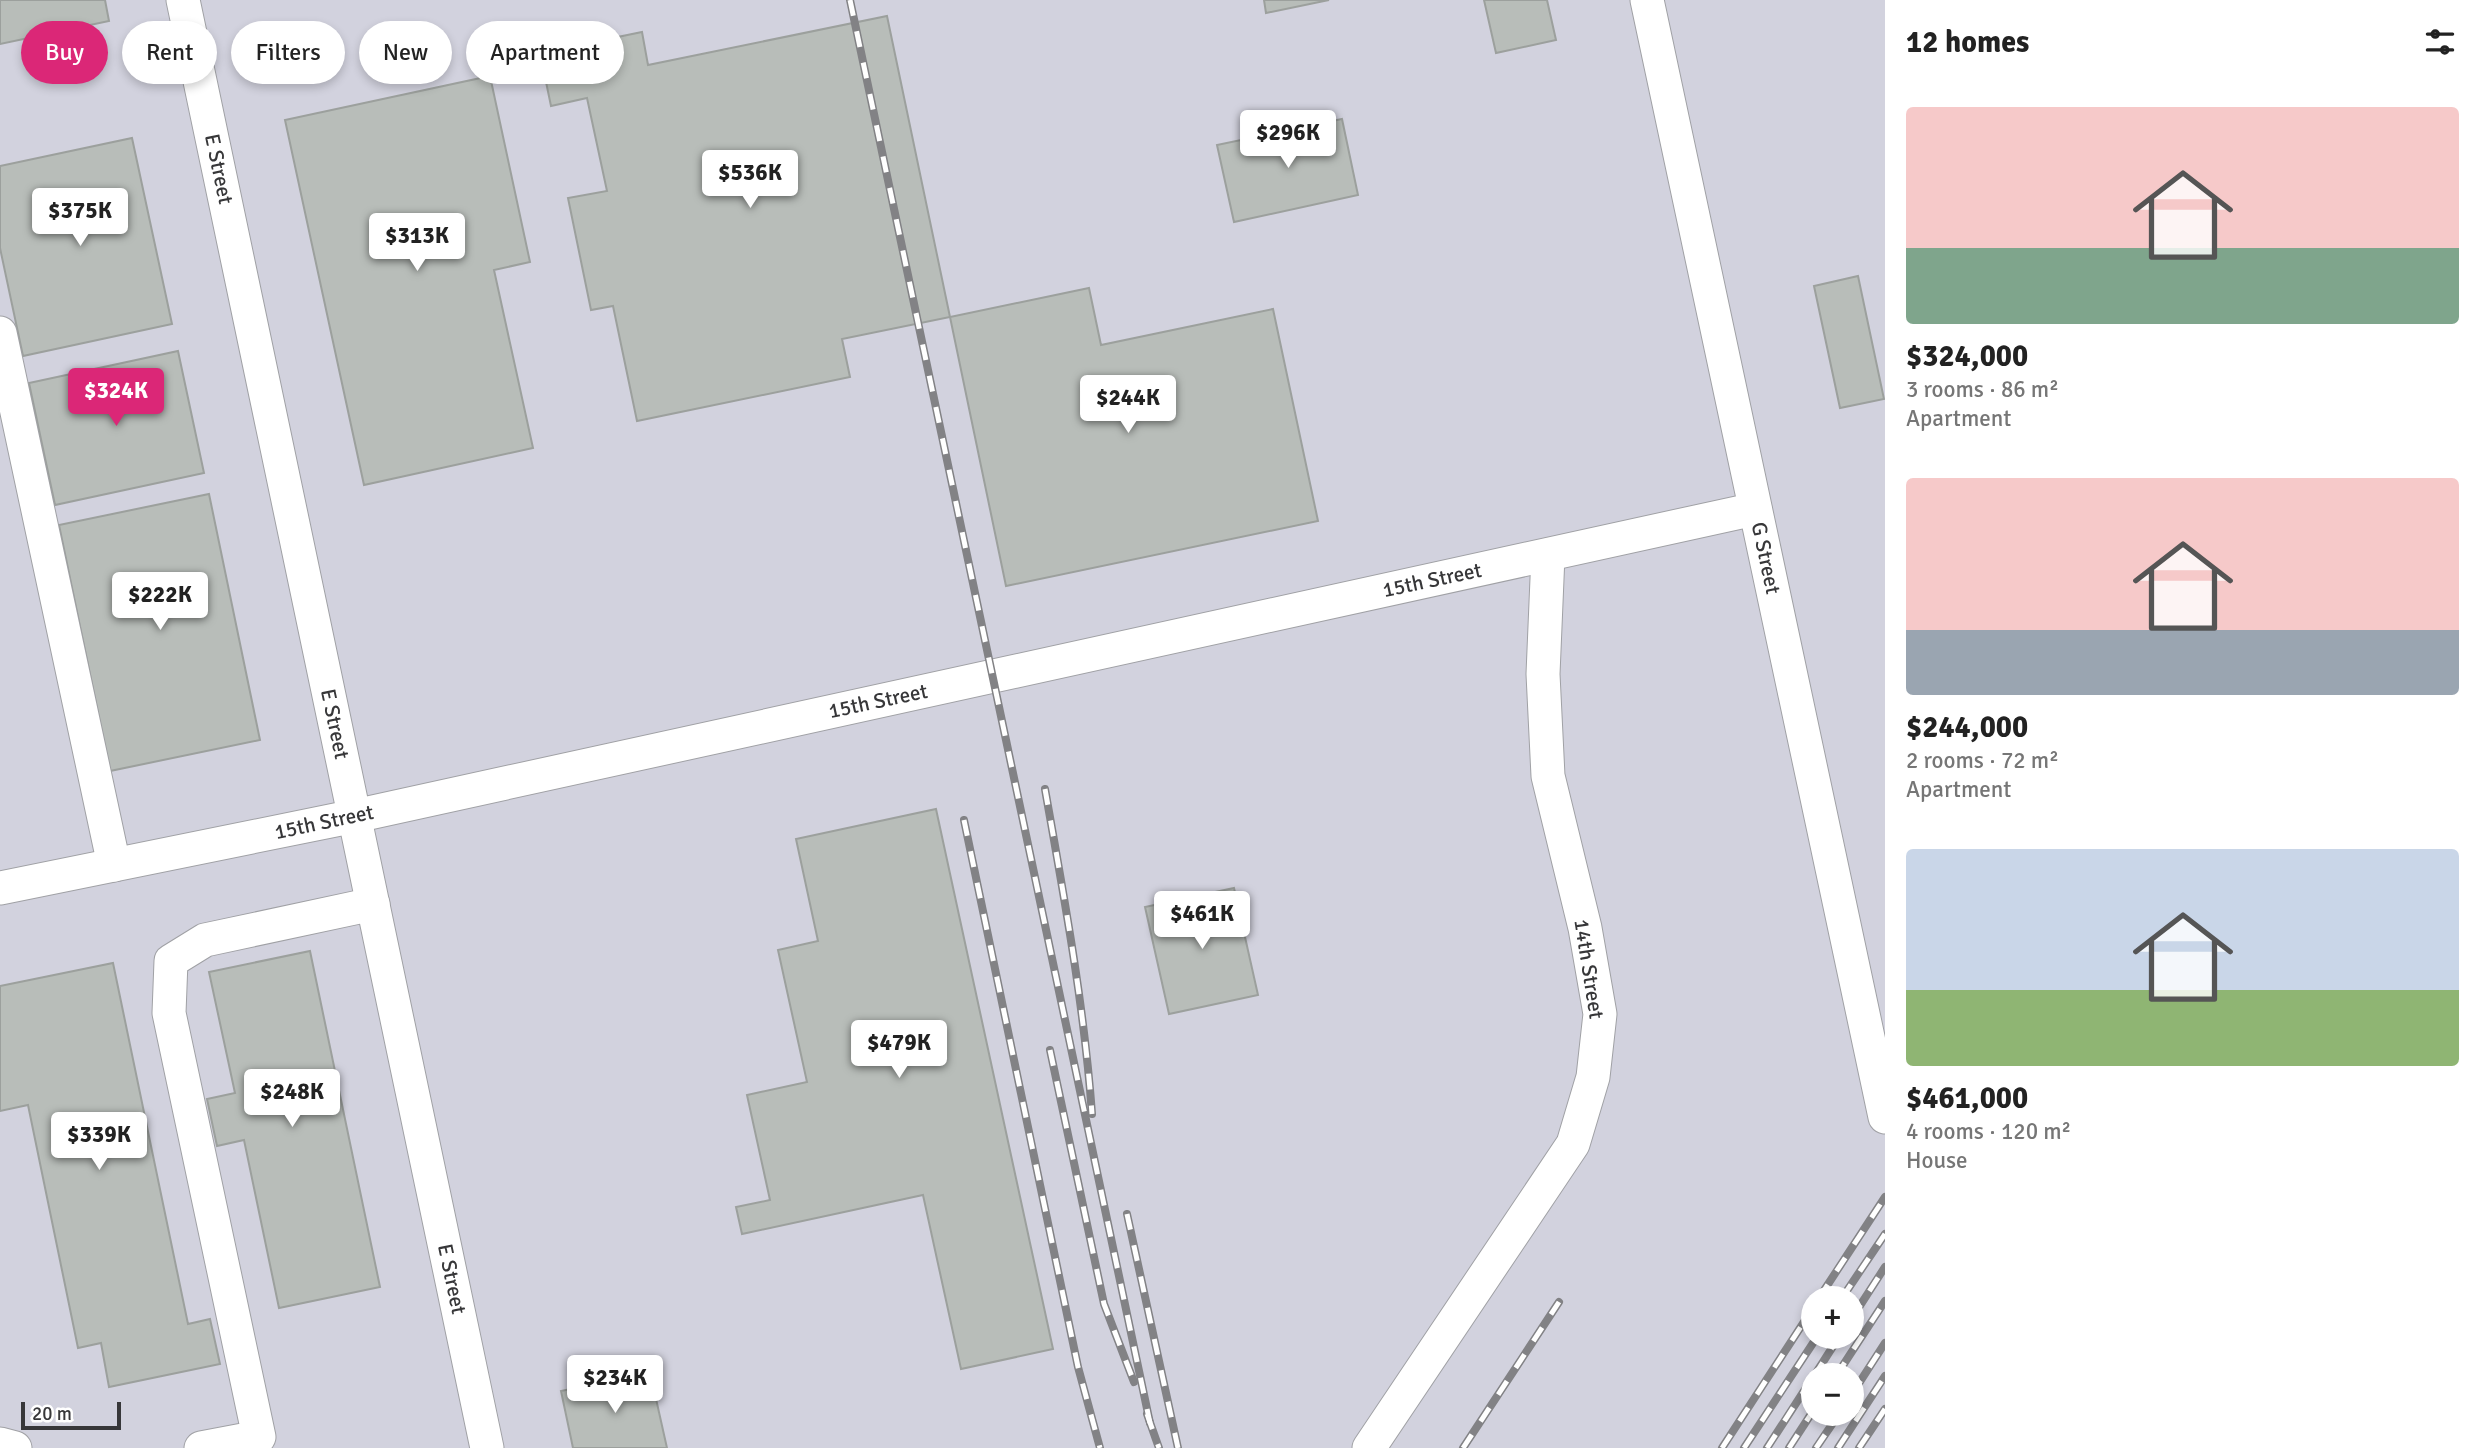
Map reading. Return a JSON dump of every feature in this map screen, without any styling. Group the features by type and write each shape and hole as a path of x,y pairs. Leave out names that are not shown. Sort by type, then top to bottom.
{"lane":[{"name":"E Street","path":"183,0 488,1448"},
{"name":"G Street","path":"1647,0 1885,1117"},
{"path":"0,333 114,865"},
{"name":"15th Street","path":"0,888 355,816 1755,509"},
{"name":"14th Street","path":"1369,1448 1573,1144 1593,1077 1600,1014 1585,928 1548,776 1543,674 1548,555"},
{"path":"201,1448 259,1437 169,1013 171,961 205,940 373,904"},
{"path":"0,1444 15,1448"}],"shaded area":[{"path":"0,0 1885,0 1885,1448 0,1448"}],"building":[{"path":"0,0 105,0 109,21 21,21 21,40 0,44"},
{"path":"1264,0 1329,0 1266,13"},
{"path":"1484,0 1547,0 1556,40 1496,53"},
{"path":"887,16 950,317 842,339 850,377 637,421 613,306 591,310 568,198 607,191 587,98 551,106 546,84 624,84 624,36 642,32 648,65"},
{"path":"466,81 466,84 492,84 530,262 494,270 533,448 364,485 285,120"},
{"path":"1342,119 1358,195 1234,222 1217,145"},
{"path":"132,138 172,324 23,356 0,248 0,166"},
{"path":"1858,276 1884,399 1840,408 1814,286"},
{"path":"1089,288 1101,345 1273,309 1318,521 1006,586 950,317"},
{"path":"178,351 204,473 55,505 29,383"},
{"path":"209,494 260,740 110,771 59,525"},
{"path":"936,809 1053,1349 961,1369 923,1195 742,1234 736,1207 770,1200 747,1095 807,1082 778,950 818,941 796,839"},
{"path":"1234,888 1258,995 1169,1014 1145,907"},
{"path":"310,951 380,1287 279,1308 244,1140 217,1146 207,1099 235,1093 209,972"},
{"path":"113,963 188,1324 210,1319 220,1364 109,1387 101,1343 78,1348 28,1105 0,1111 0,986"},
{"path":"650,1372 667,1448 573,1448 561,1391"}],"railway":[{"path":"850,0 1150,1423"},
{"path":"1045,789 1079,991 1092,1114"},
{"path":"964,820 1078,1367 1100,1448"},
{"path":"1050,1050 1104,1304 1134,1382"},
{"path":"1827,1286 1885,1197"},
{"path":"1127,1214 1178,1448"},
{"path":"1850,1286 1885,1234"},
{"path":"1864,1299 1885,1267"},
{"path":"1844,1363 1885,1301"},
{"path":"1463,1448 1559,1302"},
{"path":"1722,1448 1801,1326"},
{"path":"1864,1375 1885,1343"},
{"path":"1744,1448 1809,1349"},
{"path":"1822,1363 1831,1349"},
{"path":"1838,1448 1885,1376"},
{"path":"1767,1448 1801,1396"},
{"path":"1859,1448 1885,1409"},
{"path":"1147,1414 1159,1448"},
{"path":"1789,1448 1803,1426"},
{"path":"1816,1448 1831,1426"}]}
